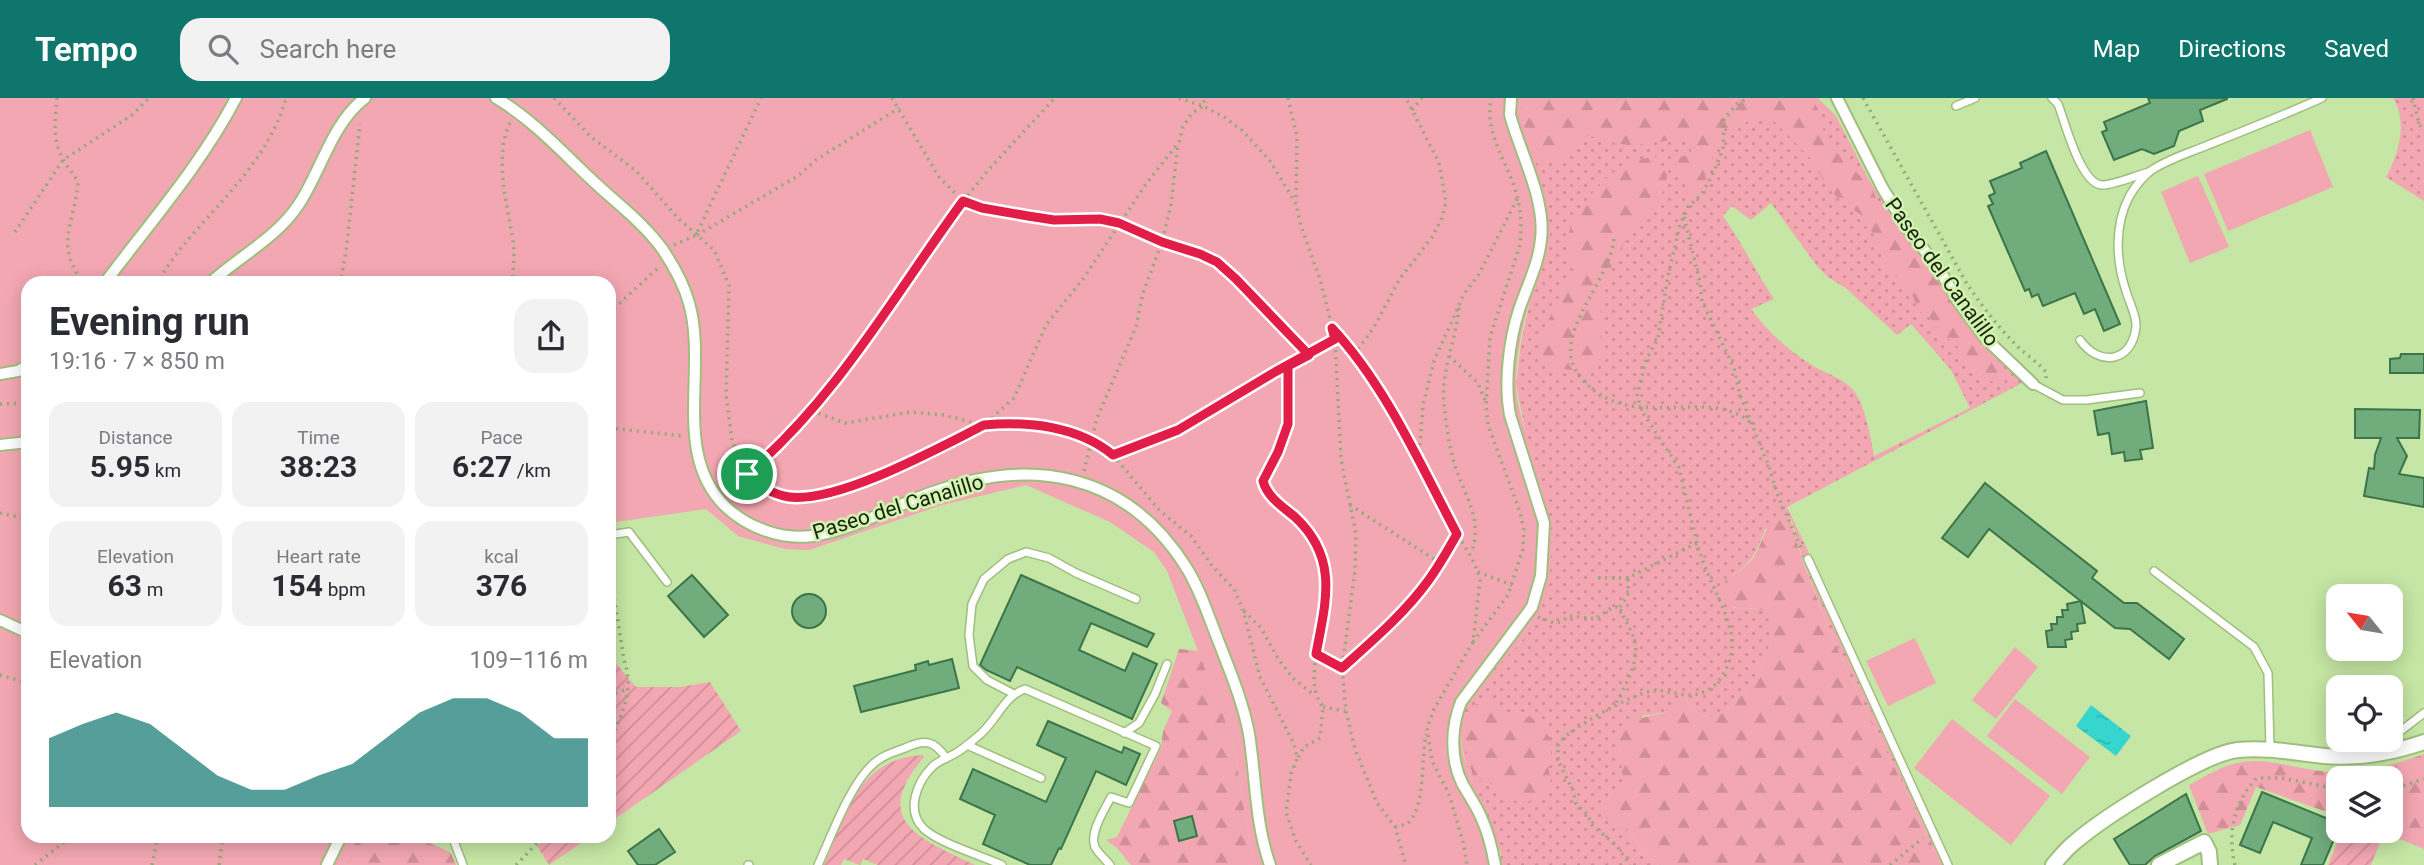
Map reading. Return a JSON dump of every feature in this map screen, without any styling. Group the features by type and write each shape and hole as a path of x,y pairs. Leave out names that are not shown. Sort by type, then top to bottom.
{"street":[{"path":"110,276 202,153 236,98"},
{"path":"219,276 266,239 298,206 343,123 365,98"},
{"name":"Paseo del Canalillo","path":"496,98 515,110 621,207 663,250 683,286 690,306 694,342 695,438 699,458 705,475 723,504 748,523 777,534 809,536 825,533 949,486 996,477 1034,474 1081,481 1112,495 1146,519 1186,566 1198,588 1241,702 1249,735 1263,844 1270,865"},
{"path":"1494,865 1491,842 1481,816 1461,781 1455,764 1453,733 1461,702 1529,612 1541,576 1544,523 1507,398 1507,376 1518,313 1542,237 1541,217 1510,115 1511,98"},
{"name":"Paseo del Canalillo","path":"1836,98 1883,189 1908,229 1939,268 1958,301 1986,339 2033,384"},
{"path":"0,374 21,369"},
{"path":"0,445 21,443"},
{"path":"0,620 21,630"},
{"path":"2403,750 2424,742"},
{"path":"2053,865 2075,842 2145,794 2191,769 2236,750 2270,750 2327,756 2392,752"},
{"path":"2159,865 2204,842 2209,852 2210,865"},
{"path":"327,865 338,843"}],"lane":[{"path":"1956,106 1975,98"},
{"path":"2052,98 2058,104 2083,171 2093,183 2103,186 2150,171 2322,98"},
{"path":"2080,340 2094,354 2109,358 2124,352 2134,336 2136,323 2120,270 2118,238 2128,199 2150,171"},
{"path":"2033,384 2063,400 2140,393"},
{"path":"616,534 629,532 667,582"},
{"path":"1012,693 987,680 973,666 969,635 972,604 984,579 1009,559 1026,552 1049,558 1136,599"},
{"path":"1808,559 1948,865"},
{"path":"2154,571 2253,647 2268,673 2270,750"},
{"path":"1124,733 1139,723 1167,664"},
{"path":"1002,865 923,828 917,819 914,806 916,792 932,767 983,733 1012,693 1025,689 1156,747 1129,803 1111,797 1099,822 1093,840 1110,865"},
{"path":"2403,729 2424,712"},
{"path":"818,865 854,790 870,766 879,758 918,742 933,744 946,758"},
{"path":"967,745 1041,778"},
{"path":"455,843 463,865"}],"path":[{"path":"57,98 54,127 63,160 74,173 78,183 66,247 78,276"},
{"path":"15,232 63,160 132,115 149,98"},
{"path":"162,276 180,250 244,177 280,118 286,98"},
{"path":"554,98 591,137 636,171 679,219 714,250 729,285 726,395 732,441 747,474 755,482 787,497 806,497 856,485 984,425 1014,398 1046,325 1083,279 1119,223 1179,142"},
{"path":"696,235 761,98"},
{"path":"892,98 925,157 939,177 963,201 982,208 1054,220 1100,219 1119,223 1217,262 1309,355"},
{"path":"747,474 775,450 812,411 862,346 963,201 1055,98"},
{"path":"1179,98 1203,106 1243,131 1270,161 1296,204"},
{"path":"1203,98 1203,106"},
{"path":"1288,98 1297,137 1296,204 1320,279 1335,339 1341,459 1356,534 1355,571 1342,668 1346,711 1355,749 1377,803 1395,827 1406,865"},
{"path":"1355,353 1373,329 1399,280 1432,237 1442,218 1446,202 1439,163 1406,98"},
{"path":"1412,110 1422,98"},
{"path":"1630,865 1617,846 1592,825 1587,814 1576,804 1557,751 1558,744 1581,724 1649,691 1694,695 1706,690 1724,674 1729,663 1731,632 1703,568 1679,468 1641,408 1637,396 1646,360 1658,338 1668,276 1684,215 1688,207 1702,194 1715,169 1723,149 1724,119 1737,104 1749,98"},
{"name":"Paseo del Canalillo","path":"1863,98 1967,284 2017,345 2046,372 2046,380 2033,384"},
{"path":"2413,98 2419,124 2424,130"},
{"path":"1081,481 1105,397 1136,327 1143,293 1162,242 1171,205 1183,127 1192,113 1203,106"},
{"path":"678,243 798,176 816,160 899,108"},
{"path":"342,276 360,122"},
{"path":"505,132 501,172 507,193 514,252 512,276"},
{"path":"1419,459 1423,405 1434,361 1460,304 1479,274 1518,197"},
{"path":"1684,215 1702,301 1734,368 1740,395 1754,426 1778,496 1801,548"},
{"path":"1614,239 1606,272 1571,337 1571,359 1579,376 1605,400 1641,408 1726,409 1744,416 1754,426"},
{"path":"616,307 668,261"},
{"path":"1460,304 1443,384 1454,465 1473,513 1477,531 1471,553"},
{"path":"1332,328 1355,353 1419,459 1457,534 1471,553 1480,580 1473,642 1434,709 1427,728 1415,813 1407,824 1395,827"},
{"path":"812,411 845,423 911,412 943,415 984,425 1028,424 1079,434 1113,455 1178,430 1335,339"},
{"path":"1449,356 1478,383 1486,405"},
{"path":"1288,366 1288,424 1263,481 1270,497 1314,537 1321,554 1327,582 1316,654 1315,696"},
{"path":"0,404 21,403"},
{"path":"616,429 695,438"},
{"path":"1350,505 1440,563"},
{"path":"0,513 21,518"},
{"path":"1342,668 1394,621 1428,582 1457,534"},
{"path":"1598,579 1628,578 1696,543"},
{"path":"1478,572 1512,584"},
{"path":"1619,607 1628,594 1628,578"},
{"path":"1529,612 1545,620 1560,622 1570,616 1595,619 1613,607 1619,607"},
{"path":"1614,708 1630,676 1636,652 1636,642 1619,607"},
{"path":"616,609 624,660 629,674 629,688 616,724"},
{"path":"1242,610 1261,628 1293,678 1315,696 1323,707 1320,738 1304,747 1297,759"},
{"path":"1316,654 1342,668"},
{"path":"0,675 21,681"},
{"path":"616,693 629,688"},
{"path":"1323,707 1346,711"},
{"path":"1427,728 1432,761 1449,794 1467,865"},
{"path":"2235,865 2230,843 2235,815 2246,789 2257,778 2281,778 2326,787"},
{"path":"2403,786 2424,779"},
{"path":"1890,865 1932,830"},
{"path":"35,865 63,843"},
{"path":"152,865 157,843"},
{"path":"219,865 222,843"},
{"path":"516,865 537,843"}],"green space":[{"path":"0,98 1521,98 1524,123 1543,189 1550,240 1522,329 1516,386 1522,421 1548,508 1550,571 1542,605 1532,626 1476,691 1469,701 1461,724 1464,759 1493,829 1501,865 1256,865 1252,858 1233,741 1167,571 1154,552 1110,522 1026,485 942,505 809,550 785,549 738,536 706,509 616,522 616,276 21,276 21,843 355,843 344,865 0,865"},
{"path":"1521,98 1818,98 1836,116 1868,178 1891,215 1919,250 1971,327 1983,343 2024,382 1787,507 1810,555 1803,559 1791,518 1765,529 1751,559 1726,579 1734,608 1760,609 1771,625 1772,632 1766,655 1751,683 1721,714 1707,717 1699,714 1685,699 1668,712 1642,716 1619,751 1623,767 1623,788 1608,799 1614,824 1625,826 1658,865 1501,865 1501,853 1468,771 1461,738 1461,724 1469,702 1485,679 1522,642 1541,478 1526,435 1516,384 1530,300 1546,257 1550,233 1536,164 1521,119","holes":["1771,203 1817,266 1847,289 1897,335 1911,324 1951,370 1970,408 1874,456 1865,416 1852,389 1793,352 1751,309 1774,299 1723,216 1732,206 1751,220"]},
{"path":"1522,98 1815,98 1818,121 1838,154 1867,183 1892,223 1921,254 1964,322 2004,368 2005,384 1999,385 1991,381 1966,362 1961,350 1935,328 1931,319 1919,311 1910,290 1885,262 1879,243 1860,214 1841,202 1811,159 1770,117 1757,116 1745,123 1723,129 1701,187 1694,195 1686,193 1684,179 1675,163 1680,157 1690,154 1692,147 1684,139 1629,145 1582,136 1557,161 1536,160 1523,122"},
{"path":"2393,98 2424,98 2424,201 2386,177 2398,148 2401,127 2398,107"},
{"path":"2310,130 2333,187 2228,231 2204,174"},
{"path":"1657,157 1667,175 1664,190 1650,216 1624,243 1612,267 1600,304 1603,359 1588,371 1548,368 1538,354 1554,309 1575,267 1567,246 1579,211 1596,188 1616,170 1633,161"},
{"path":"2198,176 2229,247 2190,263 2161,192"},
{"path":"1786,514 1790,518 1820,607 1858,694 1942,865 1658,865 1625,826 1614,824 1604,817 1606,803 1623,787 1618,736 1629,724 1640,718 1668,712 1677,699 1685,699 1703,716 1721,714 1751,683 1766,655 1772,632 1771,625 1760,609 1732,606 1721,592 1726,579 1753,558 1769,526"},
{"path":"1804,560 1945,865 1942,865 1839,651"},
{"path":"1915,638 1936,683 1888,706 1866,661"},
{"path":"2015,647 2038,667 1996,719 1972,700"},
{"path":"1179,649 1199,651 1233,741 1252,857 1256,865 1131,865 1117,848 1106,840 1117,837 1161,748 1163,731 1172,711 1161,703"},
{"path":"616,663 636,687 680,687 710,682 741,731 616,818"},
{"path":"2015,699 2090,757 2062,794 1987,736"},
{"path":"1480,700 1489,702 1500,713 1535,719 1553,742 1548,767 1551,780 1540,795 1523,805 1503,794 1496,785 1480,781 1473,775 1466,751 1464,726 1470,711"},
{"path":"1952,719 2050,796 2011,845 1914,768"},
{"path":"2424,754 2424,849 2403,840 2403,766 2383,766"},
{"path":"922,755 924,757 908,779 901,797 901,812 908,825 920,836 975,865 878,865 863,859 860,865 844,859 841,865 824,865 848,809 868,779 882,767 900,759"},
{"path":"2263,761 2326,772 2326,812 2256,787 2240,825 2208,834 2189,785 2222,768 2243,762"},
{"path":"355,843 429,843 451,853 456,865 344,865"},
{"path":"540,843 581,843 549,865 537,846"},
{"path":"2337,843 2380,843 2371,865 2328,865"}],"water":[{"path":"2091,705 2131,736 2116,756 2076,726"}],"building":[{"path":"2148,98 2227,99 2200,110 2203,121 2179,131 2174,146 2154,154 2142,149 2114,160 2102,132 2107,130 2104,122 2150,103"},
{"path":"2046,151 2120,324 2104,331 2095,309 2084,314 2075,293 2043,306 2038,294 2032,297 2029,289 2025,291 1988,206 1993,204 1989,196 1995,193 1990,181 2022,168 2020,163"},
{"path":"2401,354 2424,354 2424,373 2390,373 2390,359 2400,358"},
{"path":"2146,401 2153,448 2140,450 2142,459 2125,461 2124,452 2112,454 2109,433 2098,435 2094,411"},
{"path":"2355,409 2420,410 2419,438 2397,438 2407,456 2399,474 2424,478 2424,507 2364,496 2369,468 2374,469 2375,455 2381,438 2355,438"},
{"path":"1985,483 2097,571 2092,578 2124,603 2137,603 2184,639 2169,659 2130,629 2115,628 1989,529 1968,557 1942,538"},
{"path":"692,575 728,615 704,637 668,596"},
{"path":"1021,575 1154,634 1147,647 1091,623 1079,650 1125,671 1133,653 1157,664 1132,719 1017,667 1010,681 980,665"},
{"path":"809,594 821,599 826,611 821,623 809,628 797,623 792,611 797,599"},
{"path":"2081,601 2085,623 2077,624 2078,631 2071,632 2072,639 2065,640 2066,647 2048,647 2046,631 2052,630 2051,624 2057,624 2057,617 2063,617 2062,610 2068,610 2067,604"},
{"path":"952,659 959,688 861,712 854,686 916,670 915,665 928,661 929,665"},
{"path":"1048,721 1122,753 1124,747 1140,754 1126,785 1096,771 1061,849 1059,848 1051,865 1030,865 983,844 995,815 960,799 973,769 1046,802 1066,758 1037,745"},
{"path":"2262,792 2326,818 2326,843 2332,843 2323,865 2301,865 2312,838 2273,822 2260,853 2240,845"},
{"path":"2186,794 2201,831 2155,856 2145,865 2130,865 2114,839"},
{"path":"1192,816 1197,836 1179,841 1174,821"},
{"path":"659,829 675,852 655,865 638,865 628,851"}],"route":[{"path":"747,474 767,489 787,497 806,497 856,485 984,425 998,424 1028,424 1079,434 1113,455 1178,430 1275,372 1309,355 1335,339 1332,328 1355,353 1389,408 1419,459 1457,534 1428,582 1414,599 1342,668 1316,654 1327,582 1321,554 1314,537 1270,497 1263,481 1288,424 1288,366 1309,355 1236,279 1217,262 1200,254 1162,242 1119,223 1100,219 1054,220 982,208 963,201 825,397 775,450 747,474"}]}
